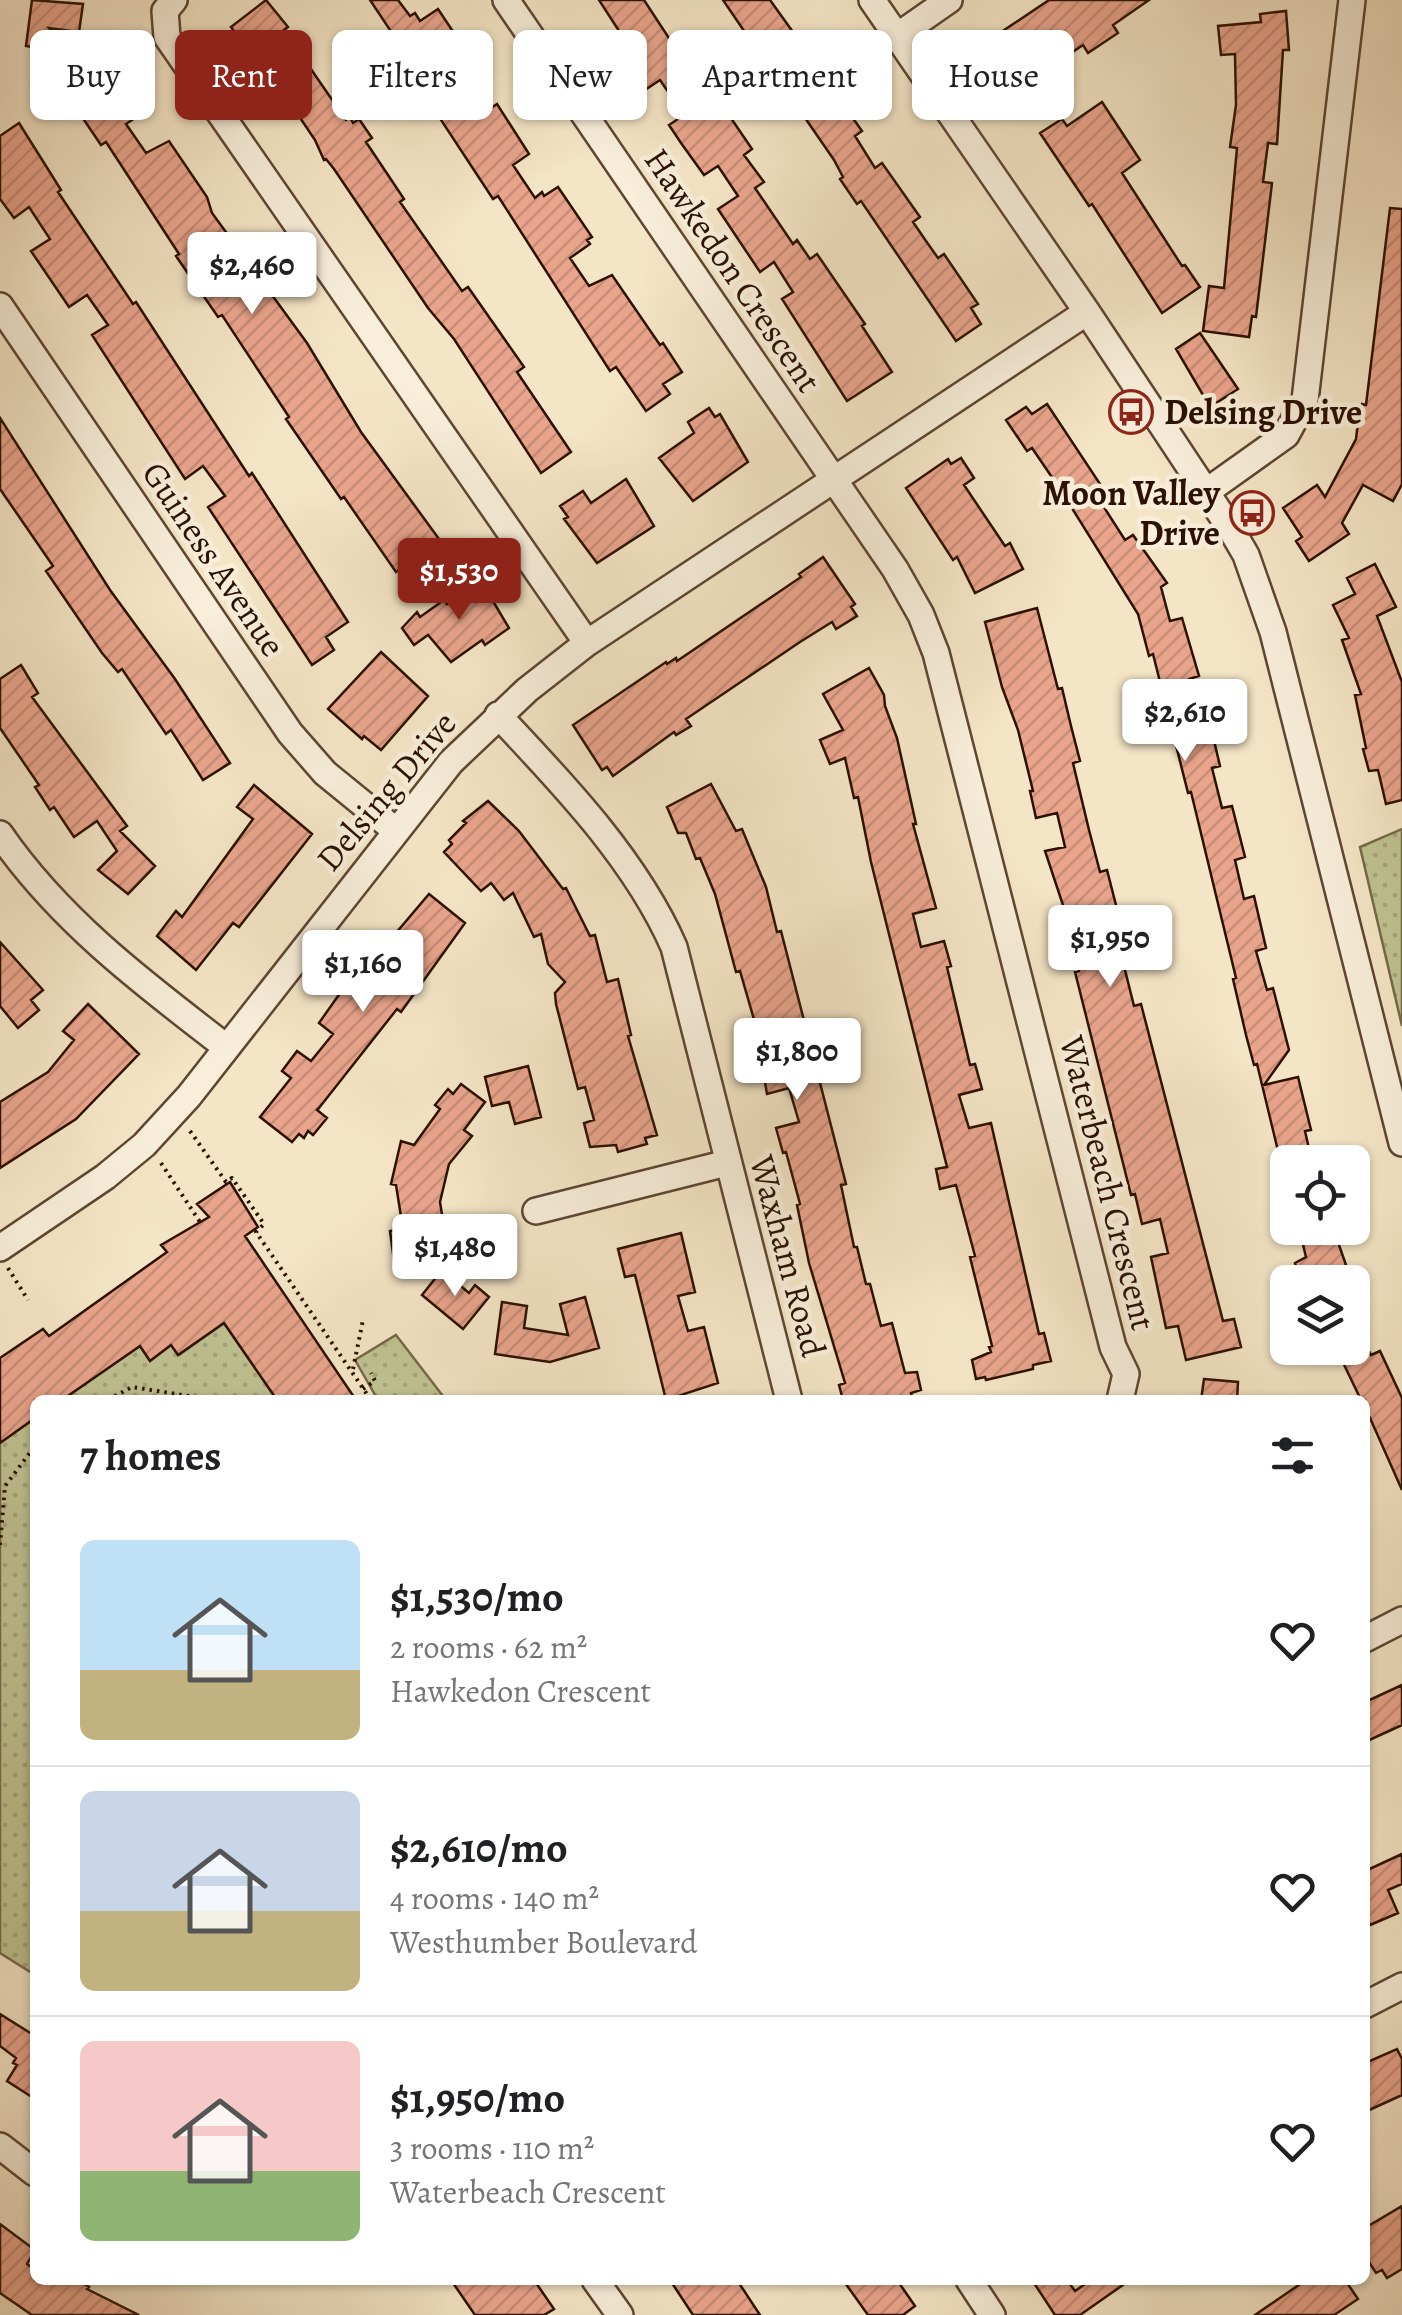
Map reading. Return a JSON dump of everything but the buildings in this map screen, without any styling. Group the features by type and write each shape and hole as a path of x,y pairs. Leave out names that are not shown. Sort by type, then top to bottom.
{"street":[{"path":"174,0 165,11 167,37 587,643"},
{"name":"Hawkedon Crescent","path":"506,0 835,480"},
{"path":"872,0 1087,312 1246,555 1274,632 1402,1143"},
{"path":"896,37 949,0"},
{"path":"1206,492 1286,435 1305,400 1352,0"},
{"name":"Guiness Avenue","path":"0,306 290,733 325,773 395,830"},
{"name":"Delsing Drive","path":"0,1248 104,1177 175,1111 395,830 451,762 498,715 587,643 1087,312"},
{"name":"Waterbeach Crescent","path":"835,480 896,568 936,653 1113,1348 1126,1374 1121,1395"},
{"name":"Waxham Road","path":"498,715 632,869 656,906 674,947 788,1395"},
{"path":"0,834 47,896 75,924 226,1047"},
{"path":"536,1212 727,1163"},
{"path":"1370,1636 1402,1620"},
{"path":"1370,2002 1402,1986"},
{"path":"0,2146 30,2169"},
{"path":"599,2285 620,2315"},
{"path":"971,2285 992,2315"}],"path":[{"path":"175,1111 226,1182 232,1178 264,1224 256,1232 368,1395"},
{"path":"146,1142 200,1222"},
{"path":"0,1256 28,1300"},
{"path":"352,1372 363,1320"},
{"path":"364,1389 375,1381 370,1373"},
{"path":"117,1395 132,1386 185,1395"},
{"path":"0,1545 6,1486 30,1453"}],"green space":[{"path":"1402,829 1402,1026 1360,847"},
{"path":"224,1323 274,1395 69,1395 140,1346 150,1361 171,1345 179,1355"},
{"path":"396,1335 442,1395 375,1395 355,1360"},
{"path":"30,1422 30,1972 0,1953 0,1443"}],"place":[{"name":"Delsing Drive","path":"1131,412"},
{"name":"Moon Valley Drive","path":"1252,513"}]}
